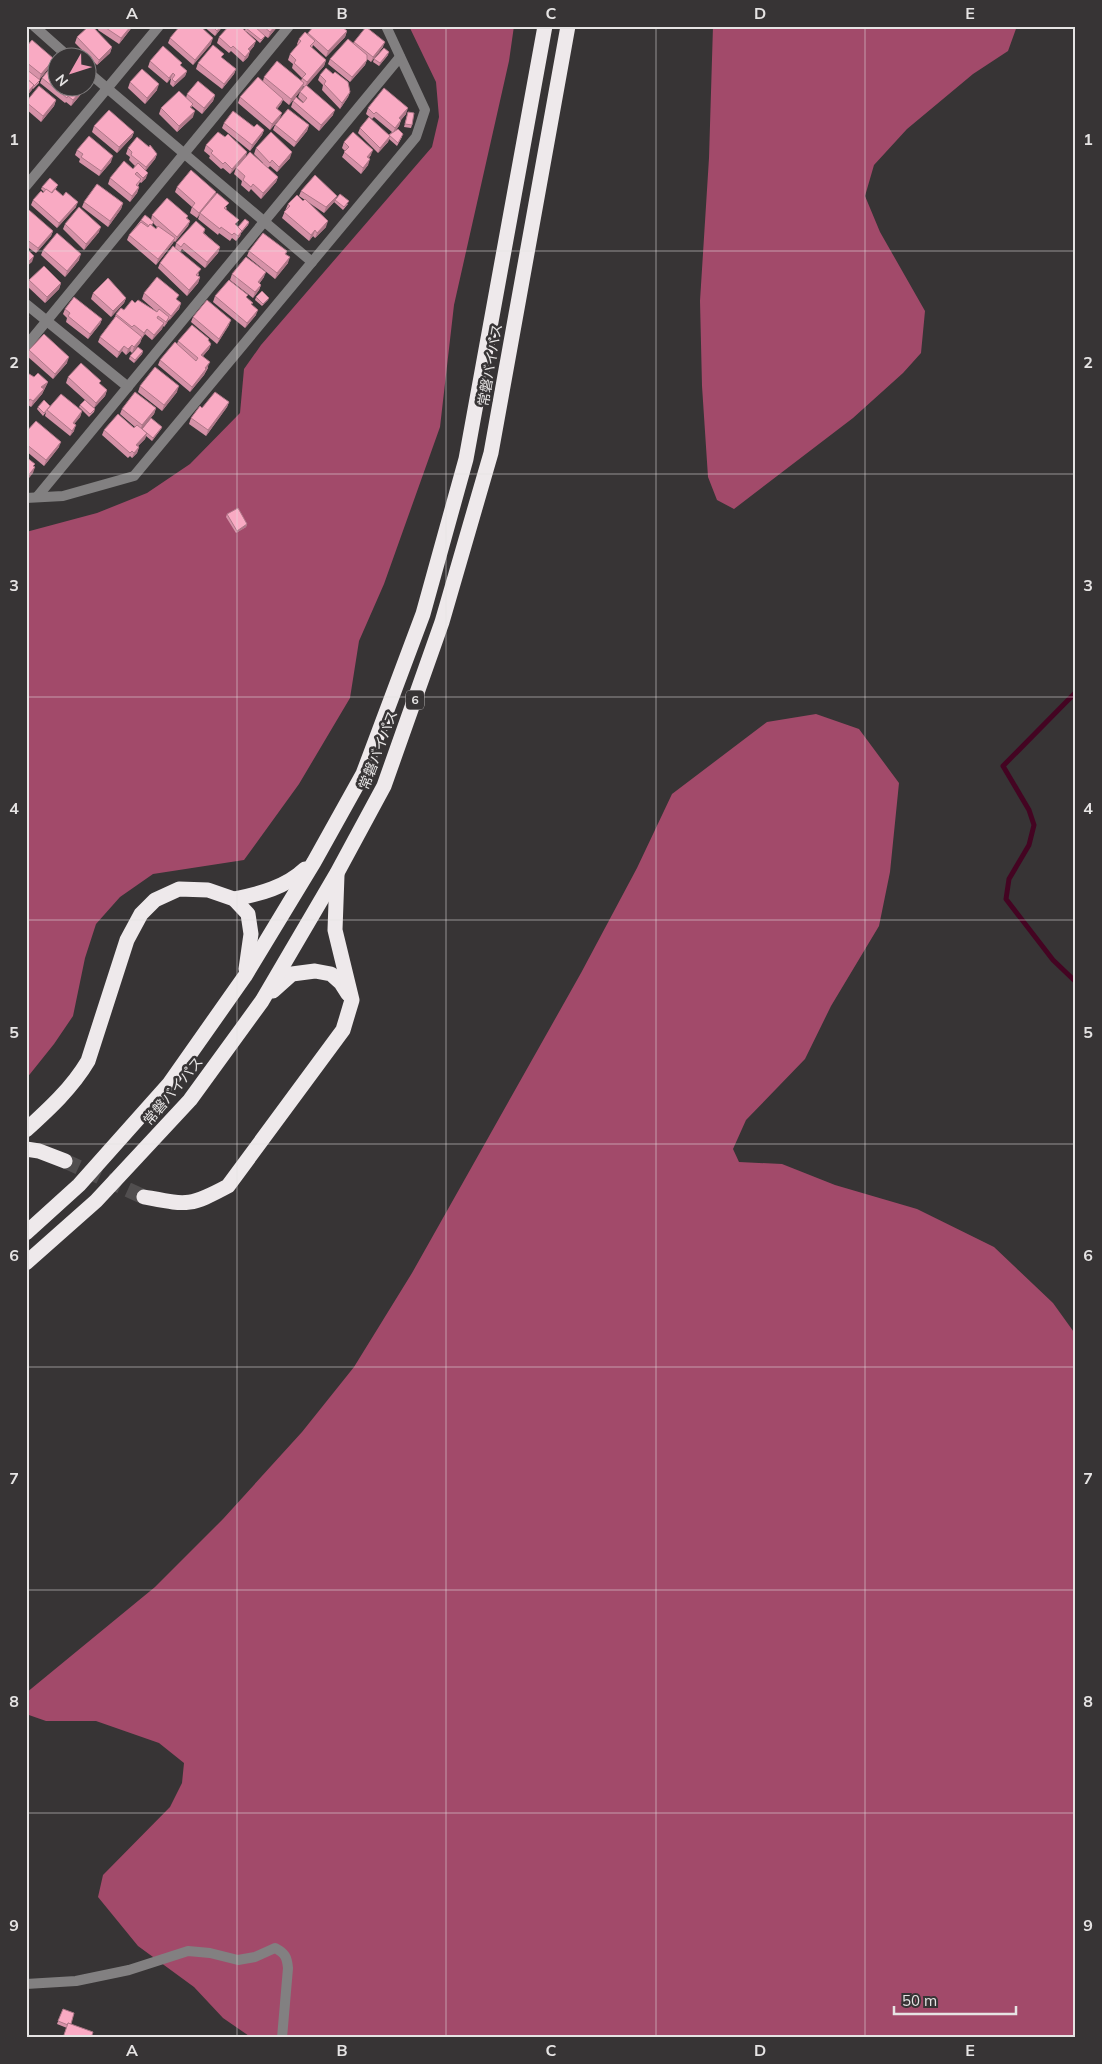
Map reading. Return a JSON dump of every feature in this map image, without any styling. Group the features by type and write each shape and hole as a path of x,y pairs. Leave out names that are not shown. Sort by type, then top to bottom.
{"highway":[{"name":"常磐バイパス","path":"26,1233 79,1184 169,1084 245,976 314,862 363,774 423,614 466,459 545,26"},
{"name":"常磐バイパス","path":"26,1263 96,1201 190,1100 262,1001 337,873 384,786 442,622 491,453 568,26"},
{"path":"234,899 256,895 280,886 297,877 314,862"},
{"path":"144,1197 182,1204 201,1201 228,1186 343,1030 352,1000 335,930 337,873"},
{"path":"26,1130 62,1096 79,1077 88,1061 127,940 141,914 155,900 179,889 208,890 234,899 248,914 251,934 245,976"},
{"path":"262,1001 292,974 315,971 331,974 341,983 352,1000"},
{"path":"26,1149 39,1151 65,1161"}],"street":[{"path":"26,33 33,26 58,48"},
{"path":"26,186 159,26"},
{"path":"26,346 289,26"},
{"path":"26,498 62,496 134,476 416,137 425,110 386,26"},
{"path":"37,497 400,57"},
{"path":"98,81 312,262"},
{"path":"26,304 128,387"},
{"path":"26,1984 76,1981 129,1970 188,1951 210,1953 238,1960 255,1957 275,1948 282,1951 287,1958 288,1968 282,2038"}],"shaded area":[{"path":"409,26 514,26 509,61 454,305 440,427 384,584 359,641 350,698 299,784 244,860 153,874 120,897 96,924 85,958 73,1016 54,1044 26,1079 26,532 97,513 147,493 190,464 240,413 244,369 261,345 432,147 439,117 436,82"},
{"path":"713,26 1017,26 1008,51 973,74 907,129 874,165 865,196 880,232 925,311 921,353 903,373 853,418 734,509 717,500 708,477 702,386 700,301 709,158"},
{"path":"816,714 859,729 899,783 890,872 879,926 831,1006 805,1059 746,1120 733,1149 739,1162 782,1164 835,1185 917,1209 994,1247 1053,1303 1076,1335 1076,2038 252,2038 223,2018 194,1987 138,1946 98,1897 103,1875 170,1807 182,1783 184,1763 159,1743 96,1721 46,1721 26,1714 26,1693 155,1587 223,1519 302,1432 354,1367 412,1273 581,973 637,868 672,794 767,722"}],"building":[{"path":"89,26 92,26 112,47 99,60 98,48 88,48 77,37"},
{"path":"103,26 131,26 121,38"},
{"path":"180,26 200,26 213,38 195,60 170,38"},
{"path":"212,26 221,26 217,31"},
{"path":"229,26 240,26 256,41 248,49 250,51 245,57 219,37"},
{"path":"247,26 254,26 265,36 261,40 246,28"},
{"path":"263,26 275,26 270,32"},
{"path":"314,26 341,26 347,31 328,51 308,33"},
{"path":"366,27 385,42 373,57 354,42"},
{"path":"305,32 315,41 310,46 326,60 307,82 302,78 306,74 294,63 296,60 290,54 301,41 299,39"},
{"path":"348,39 367,55 367,60 352,77 330,59"},
{"path":"32,40 48,54 48,66 41,74 26,62 26,47"},
{"path":"213,45 224,54 221,57 236,69 224,84 198,63"},
{"path":"163,46 182,63 180,65 187,71 175,82 172,79 175,75 173,73 169,78 150,61"},
{"path":"384,48 389,52 380,63 374,59"},
{"path":"277,61 304,83 291,99 264,77"},
{"path":"326,68 348,82 350,92 342,103 324,84 326,81 320,75"},
{"path":"26,69 40,80 34,86 26,78 28,76"},
{"path":"142,69 159,84 147,98 130,82"},
{"path":"48,71 48,83 42,78"},
{"path":"258,77 283,99 276,108 282,113 272,124 240,97"},
{"path":"26,78 34,85 26,94"},
{"path":"198,81 215,95 204,108 187,94"},
{"path":"306,85 335,110 321,125 293,101 296,97 303,103 307,98 300,92"},
{"path":"39,86 48,93 48,98 56,100 43,116 26,102"},
{"path":"384,88 408,108 399,118 401,120 395,128 376,112 374,114 368,108"},
{"path":"179,91 193,104 190,107 195,111 179,126 161,108"},
{"path":"288,109 309,125 296,142 275,125"},
{"path":"109,110 134,132 119,147 94,126"},
{"path":"233,111 254,127 257,124 264,130 252,145 224,123"},
{"path":"408,112 414,113 412,125 405,124"},
{"path":"369,117 390,136 380,148 360,128"},
{"path":"398,129 403,134 398,143 389,135"},
{"path":"218,132 225,137 228,134 247,152 232,169 211,153 213,151 206,145"},
{"path":"271,132 292,152 279,167 272,160 270,163 256,148"},
{"path":"353,132 373,150 367,157 370,159 363,168 344,152 349,147 344,142"},
{"path":"89,136 113,156 101,171 81,157 83,154 77,150"},
{"path":"137,137 149,147 150,145 157,154 146,167 131,155 132,152 128,148"},
{"path":"250,152 278,177 263,193 253,184 251,187 243,180 245,176 236,168"},
{"path":"124,161 133,169 138,163 148,173 143,178 137,172 135,174 141,179 136,185 139,187 132,196 110,178"},
{"path":"191,170 216,192 199,213 192,207 195,203 177,187"},
{"path":"315,175 337,196 326,207 301,191"},
{"path":"50,178 58,185 51,193 42,187"},
{"path":"97,184 123,203 110,221 84,202"},
{"path":"46,189 52,193 55,189 63,196 66,192 78,202 59,223 33,200 41,191 43,193"},
{"path":"217,193 229,203 224,208 239,220 235,224 242,231 238,236 234,233 232,235 221,227 220,229 200,213"},
{"path":"340,194 349,201 344,207 335,200"},
{"path":"297,195 303,201 305,199 328,221 317,233 315,230 311,235 284,212 290,206 288,204"},
{"path":"167,198 188,216 186,218 190,221 177,237 152,215"},
{"path":"79,207 101,227 86,244 65,224"},
{"path":"29,210 53,231 38,248 26,239 26,213"},
{"path":"145,215 154,222 149,226 141,220"},
{"path":"245,219 249,222 242,231 238,227"},
{"path":"196,221 205,229 203,233 220,247 207,262 184,243 181,247 176,243"},
{"path":"141,222 148,227 150,224 156,229 158,226 175,238 158,259 129,235"},
{"path":"57,233 81,254 67,271 43,250"},
{"path":"263,233 287,251 285,254 290,257 277,273 249,251"},
{"path":"173,246 201,269 196,275 200,277 189,290 160,263"},
{"path":"26,250 34,256 26,264"},
{"path":"246,257 266,272 258,282 261,285 255,292 232,274"},
{"path":"44,266 61,283 47,297 29,280"},
{"path":"157,277 179,295 176,299 181,303 171,316 144,293"},
{"path":"108,278 126,298 113,311 93,293"},
{"path":"229,280 248,295 246,297 258,310 247,323 215,296"},
{"path":"262,291 269,298 263,304 256,297"},
{"path":"74,297 102,319 90,334 68,316 70,313 65,309"},
{"path":"132,300 135,303 138,300 157,312 159,309 169,317 166,322 158,316 157,318 164,323 154,335 147,329 144,333 134,325 132,327 116,314 121,308 124,310"},
{"path":"207,300 231,320 219,339 193,317"},
{"path":"116,316 142,337 134,347 132,345 128,349 124,346 119,352 100,337"},
{"path":"192,325 209,339 211,344 201,355 210,362 192,387 160,360 175,342 196,361 198,358 178,341"},
{"path":"44,334 69,357 55,374 29,350"},
{"path":"138,347 143,351 135,360 130,356"},
{"path":"81,363 101,381 99,383 107,390 96,403 68,377"},
{"path":"155,367 179,386 164,405 140,386"},
{"path":"26,372 34,377 38,373 48,382 41,387 44,389 33,401 30,399 26,404"},
{"path":"135,392 156,408 142,425 122,409"},
{"path":"215,392 229,402 208,430 191,418 200,406 202,408"},
{"path":"61,394 82,411 73,423 76,425 72,431 47,410"},
{"path":"44,400 50,406 44,413 38,407"},
{"path":"85,400 95,409 90,414 80,405"},
{"path":"118,414 134,428 137,425 147,433 136,445 139,447 134,453 132,451 130,453 104,430"},
{"path":"151,418 162,427 153,438 142,429"},
{"path":"36,421 61,442 46,460 26,444 26,432"},
{"path":"26,457 35,464 33,466 35,467 27,477 26,477"},
{"path":"238,508 247,524 237,531 227,514"},
{"path":"63,2009 74,2013 71,2024 68,2023 68,2025 58,2021"},
{"path":"68,2023 93,2032 91,2038 63,2038"}],"waterway":[{"path":"1076,692 1003,766 1029,810 1034,825 1029,845 1009,879 1006,899 1053,960 1076,982"}],"tunnel":[{"path":"65,1161 144,1197"}]}
